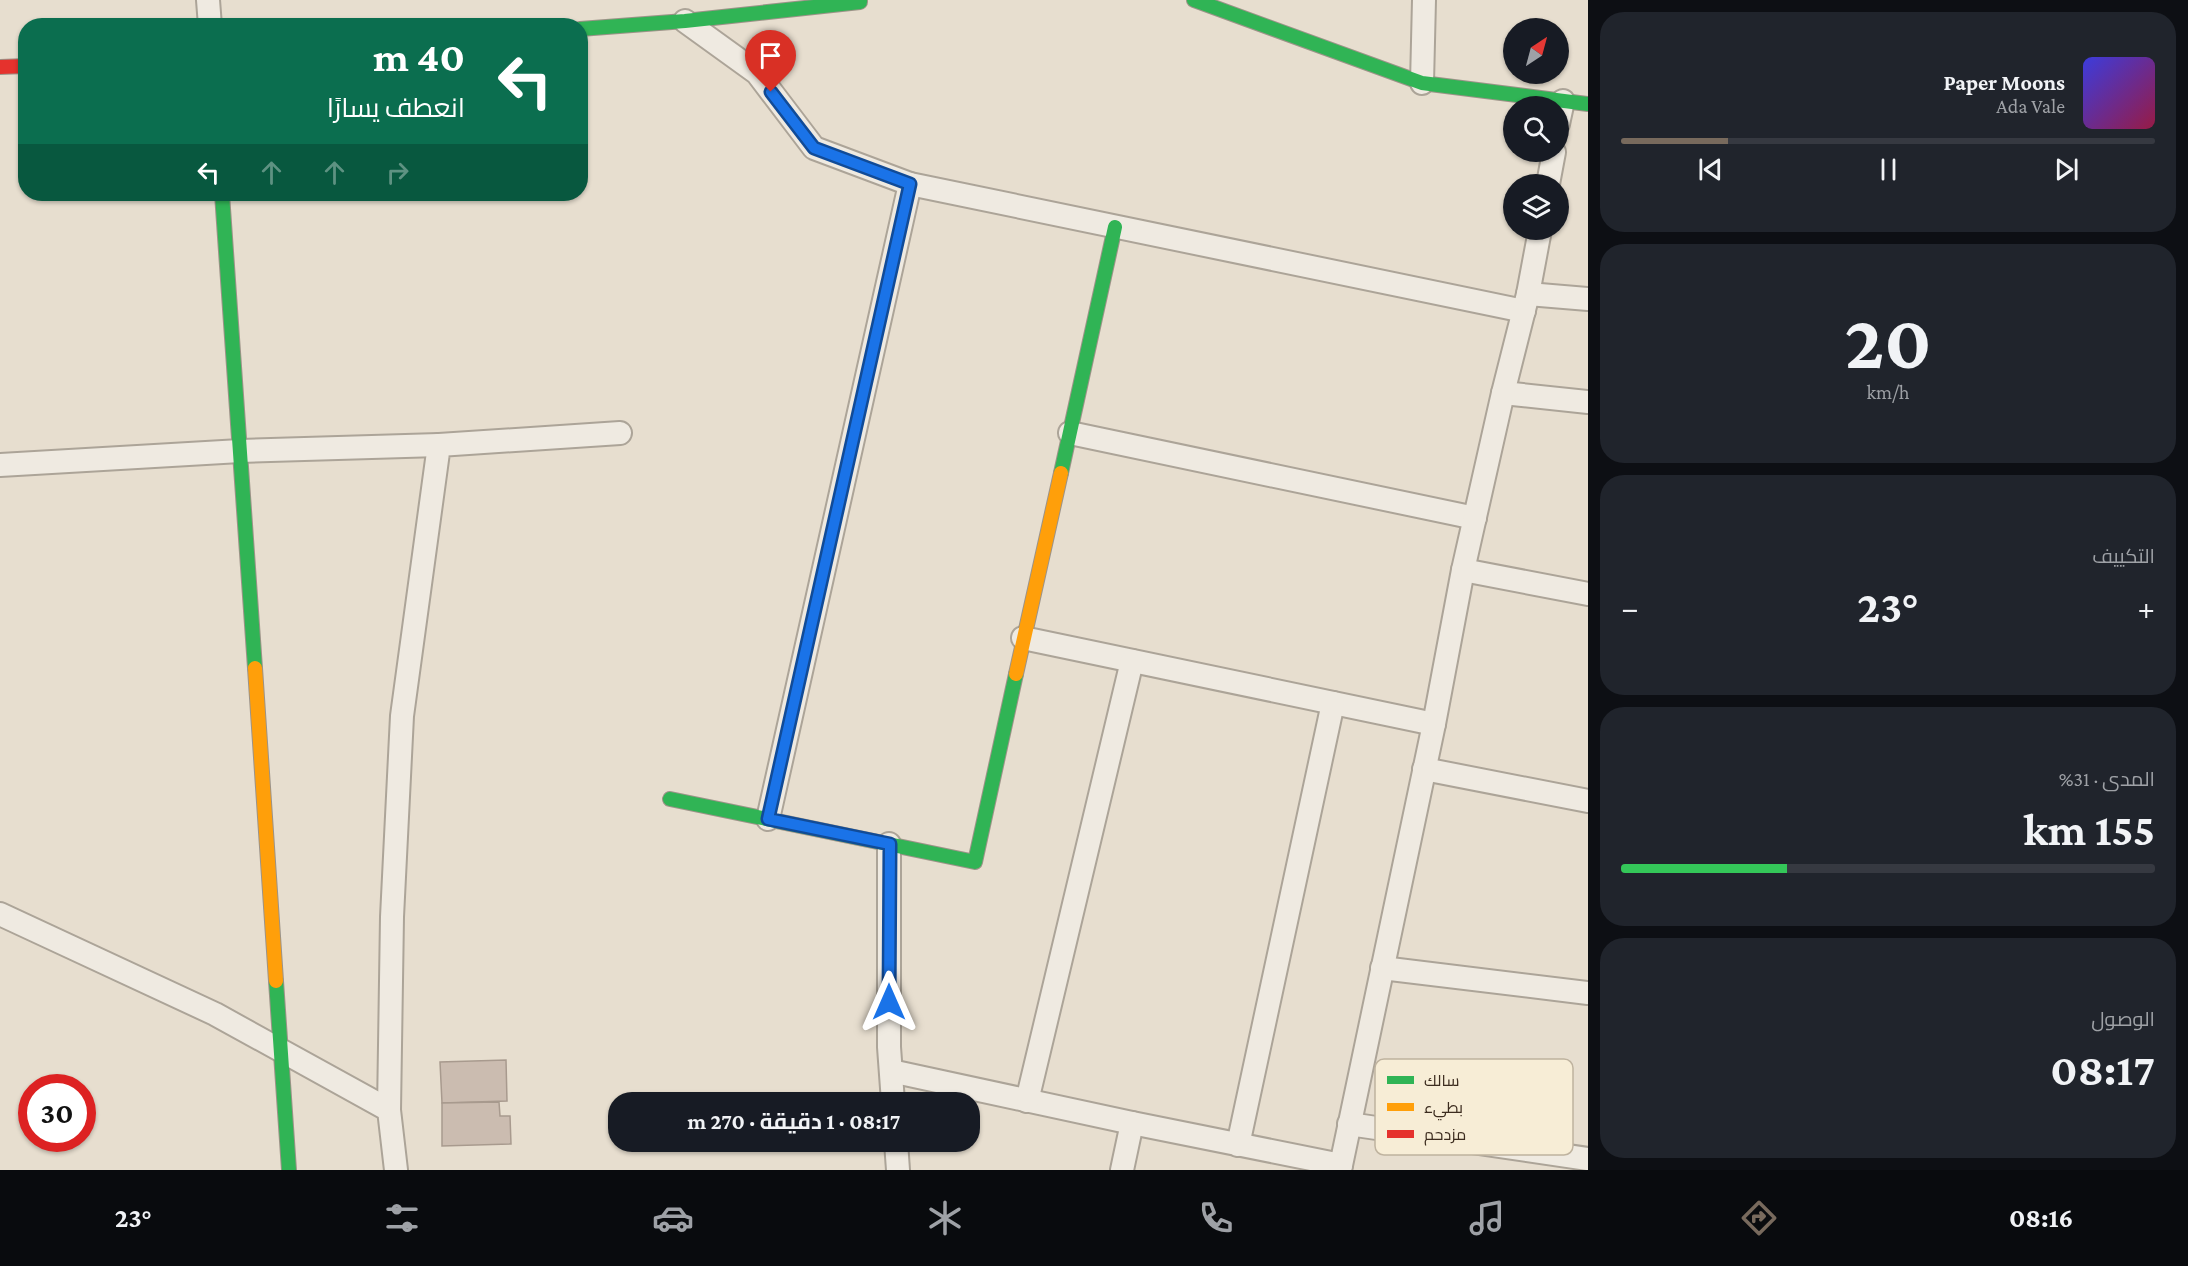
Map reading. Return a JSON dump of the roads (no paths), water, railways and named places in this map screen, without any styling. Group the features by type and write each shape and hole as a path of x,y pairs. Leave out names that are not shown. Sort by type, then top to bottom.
{"street":[{"path":"208,0 209,18"},
{"path":"588,28 685,21 860,2 860,0"},
{"path":"1194,0 1232,7 1422,83 1524,96"},
{"path":"1422,83 1424,0"},
{"path":"685,21 757,74 814,148 910,184 1114,227 1526,302 1588,299"},
{"path":"0,67 18,66"},
{"path":"1569,102 1588,104"},
{"path":"768,819 910,184"},
{"path":"222,201 289,1170"},
{"path":"670,799 975,862 1114,227"},
{"path":"891,1071 1341,1167 1425,769 1463,570 1526,302 1538,240"},
{"path":"1503,393 1588,402"},
{"path":"0,465 240,451 439,445 620,433"},
{"path":"1070,433 1475,518"},
{"path":"396,1170 389,1110 392,917 402,716 439,445"},
{"path":"1463,570 1588,594"},
{"path":"1023,638 1434,724"},
{"path":"1027,1101 1132,661"},
{"path":"1238,1145 1333,703"},
{"path":"1425,769 1588,801"},
{"path":"890,844 889,1047 892,1092"},
{"path":"0,914 215,1014 389,1110"},
{"path":"1382,968 1588,993"},
{"path":"1122,1170 1132,1123"},
{"path":"1349,1124 1375,1128"},
{"path":"897,1152 898,1170"},
{"path":"1567,1155 1588,1158"}]}
